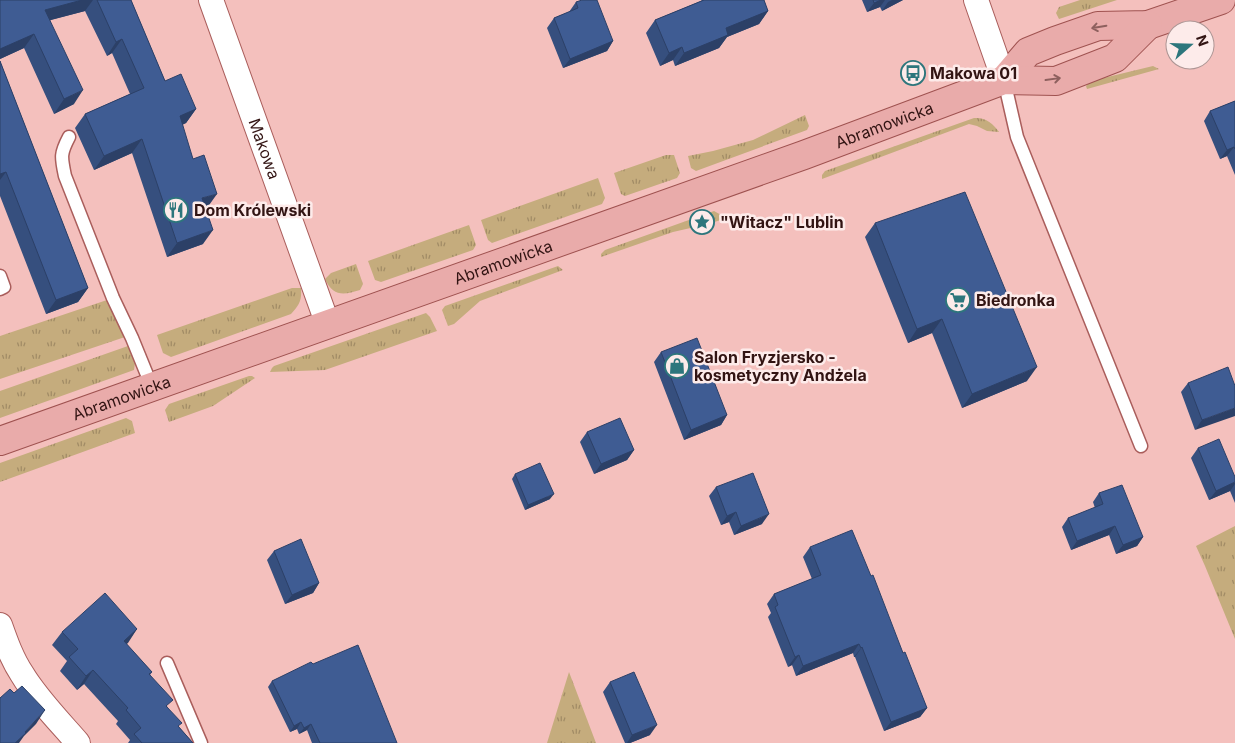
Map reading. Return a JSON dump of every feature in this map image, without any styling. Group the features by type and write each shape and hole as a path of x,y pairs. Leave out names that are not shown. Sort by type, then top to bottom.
{"main road":[{"name":"Abramowicka","path":"1004,80 1028,52 1055,41 1098,26 1148,25 1221,0"},
{"name":"Abramowicka","path":"0,441 804,155 1004,80 1056,81 1115,58 1148,25"}],"street":[{"name":"Makowa","path":"212,0 328,325"},
{"path":"976,0 1004,80"},
{"path":"0,625 9,650 34,693 78,743"}],"lane":[{"path":"1004,80 1017,137 1141,446"},
{"path":"69,137 64,145 61,158 65,176 113,298 152,387"},
{"path":"0,276 4,287 0,289"},
{"path":"167,663 201,743"}],"green space":[{"path":"1080,0 1117,0 1059,19 1056,13 1059,7"},
{"path":"1153,66 1159,69 1087,89 1086,86 1091,81"},
{"path":"805,115 809,126 807,130 696,171 691,168 688,156 753,140"},
{"path":"974,118 988,121 999,132 987,131 969,124 822,179 825,171"},
{"path":"666,155 674,155 680,173 677,178 625,196 621,194 614,173"},
{"path":"598,178 605,198 602,204 492,243 488,240 481,220"},
{"path":"714,211 723,216 724,219 673,232 601,257 605,250"},
{"path":"469,225 476,245 473,250 381,282 375,280 368,261"},
{"path":"356,264 363,284 360,290 339,293 335,292 328,285 325,279 331,273"},
{"path":"558,266 563,270 480,301 454,324 448,326 442,310 445,306"},
{"path":"292,288 301,288 301,296 299,303 291,314 171,357 163,353 157,335"},
{"path":"107,300 125,337 0,379 0,336"},
{"path":"426,313 437,331 325,370 270,372 274,366"},
{"path":"128,346 135,363 134,370 0,418 0,391"},
{"path":"249,376 255,378 213,406 169,422 165,410 169,404"},
{"path":"126,418 132,421 135,433 0,482 0,463"},
{"path":"1235,526 1235,639 1196,546"},
{"path":"569,672 596,743 547,743"}],"building":[{"path":"0,0 82,0 45,10 83,90 64,99 34,34 0,49"},
{"path":"97,0 131,0 165,81 181,74 196,109 180,116 193,159 204,155 217,194 202,198 213,230 177,243 142,139 104,156 85,114 144,88 122,39 116,42"},
{"path":"597,0 613,41 570,59 554,18 578,8 576,2"},
{"path":"704,0 764,0 768,11 726,28 728,35 684,53 682,47 669,53 655,20"},
{"path":"0,61 88,288 56,300 6,172 0,174"},
{"path":"1235,101 1235,149 1234,147 1227,150 1210,111"},
{"path":"965,192 1037,367 972,394 942,319 917,329 875,223"},
{"path":"697,338 727,415 691,430 661,352"},
{"path":"1228,367 1235,386 1235,408 1202,420 1188,383"},
{"path":"620,418 634,450 601,464 587,432"},
{"path":"1219,439 1235,477 1235,482 1216,491 1198,448"},
{"path":"540,463 554,494 528,505 515,474"},
{"path":"753,473 769,514 741,526 736,512 727,516 716,487"},
{"path":"1122,485 1143,537 1123,545 1115,526 1077,541 1068,518 1103,504 1099,493"},
{"path":"852,530 871,576 873,575 903,653 905,652 927,708 891,722 862,647 859,644 803,666 799,655 795,657 775,607 778,605 774,594 821,575 810,547"},
{"path":"301,539 319,583 292,595 274,551"},
{"path":"105,593 137,629 124,641 152,672 149,674 173,700 166,706 182,723 178,726 193,743 142,743 134,734 141,728 126,710 128,708 93,670 86,676 69,657 78,649 62,632"},
{"path":"358,645 397,743 320,743 311,724 304,728 301,722 294,726 272,681 311,662 313,664"},
{"path":"634,672 657,725 632,735 610,682"},
{"path":"22,686 45,710 15,743 0,743 0,698 10,689 14,693"}],"place":[{"name":"Makowa 01","path":"913,73"},
{"name":"Dom Królewski","path":"176,210"},
{"name":"\"Witacz\" Lublin","path":"702,222"},
{"name":"Biedronka","path":"958,300"},
{"name":"Salon Fryzjersko - kosmetyczny Andżela","path":"677,366"}]}
